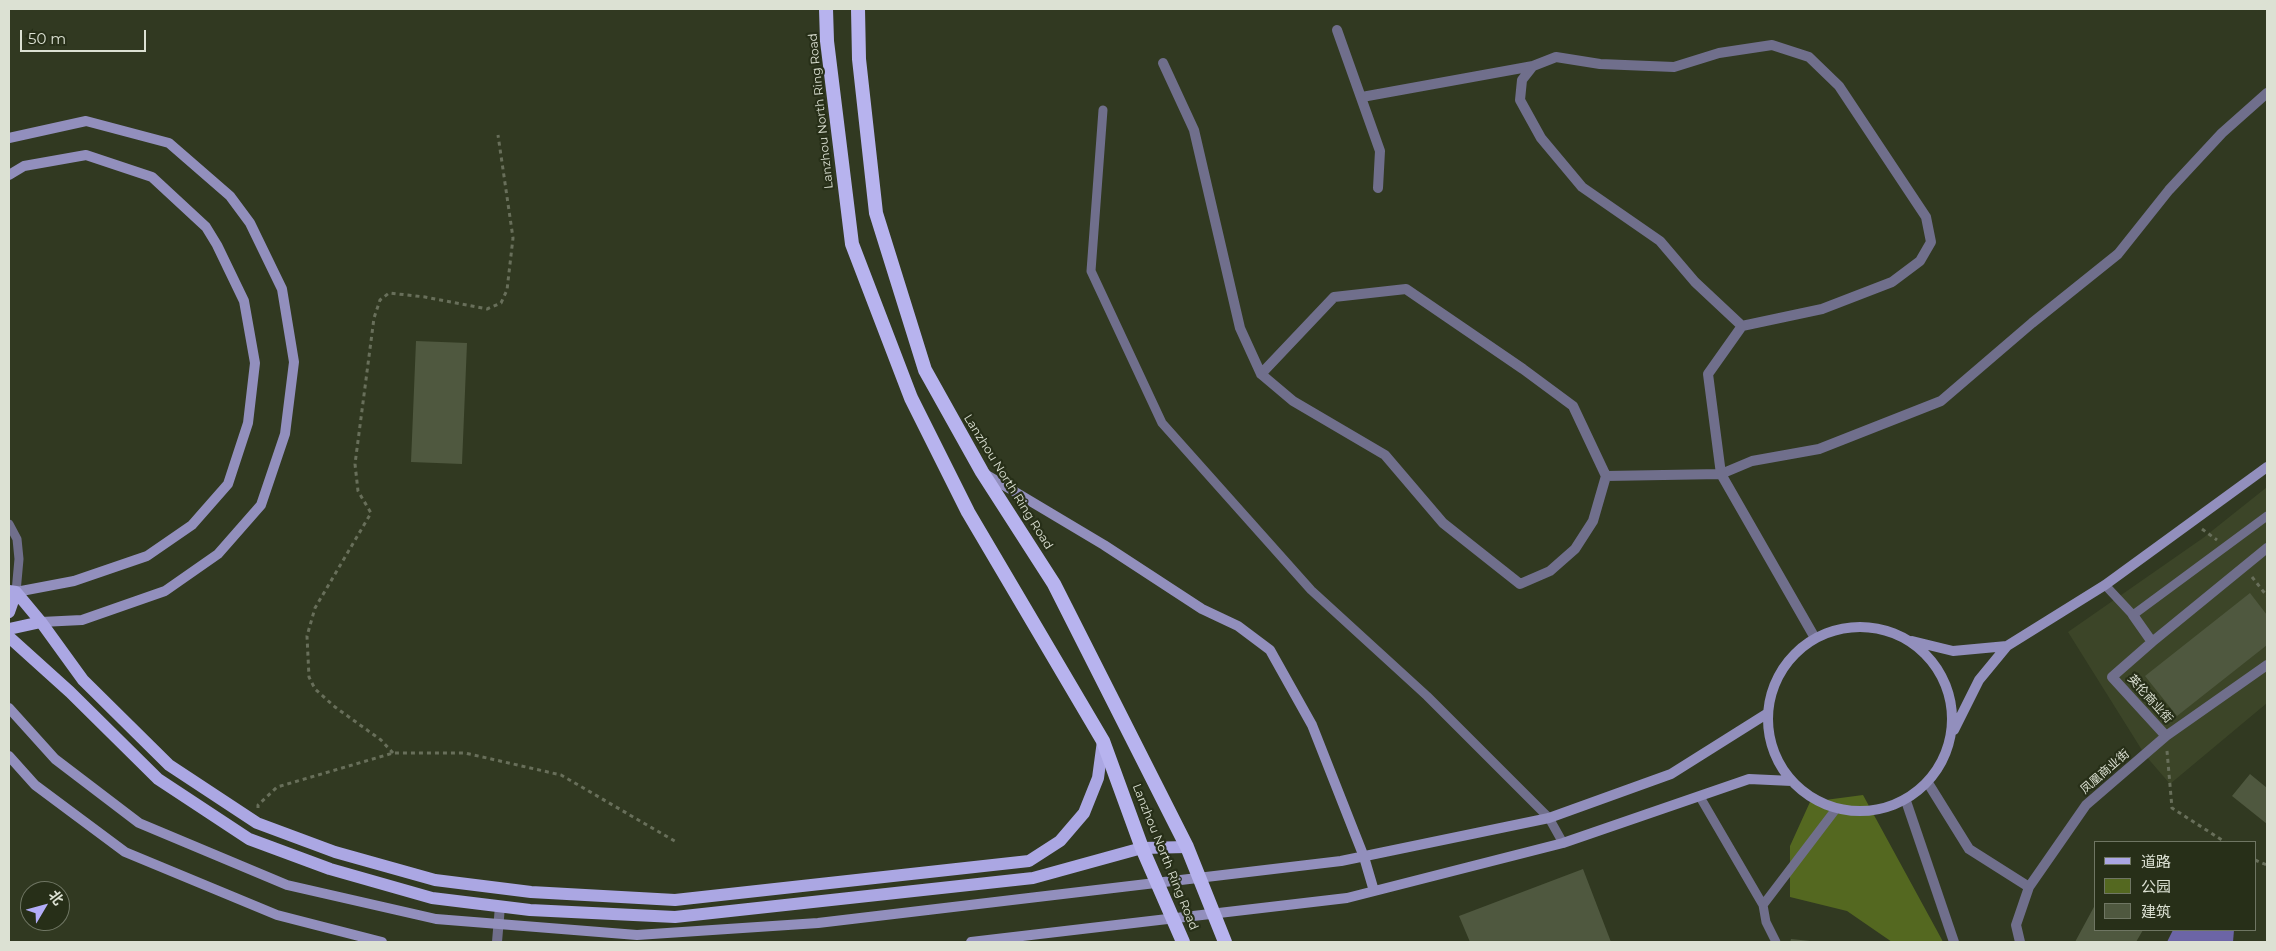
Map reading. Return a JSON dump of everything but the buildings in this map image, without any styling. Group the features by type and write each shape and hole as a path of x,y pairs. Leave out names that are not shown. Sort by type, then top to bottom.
{"highway":[{"name":"Lanzhou North Ring Road","path":"826,9 827,42 852,244 911,398 960,494 1103,741 1142,848 1184,942"},
{"name":"Lanzhou North Ring Road","path":"858,9 860,59 876,213 925,370 982,472 1054,584 1188,847 1225,942"}],"main road":[{"path":"9,138 86,121 169,143 230,196 250,223 282,289 294,362 285,434 261,505 218,554 165,591 82,620 41,622 9,629"},
{"path":"9,175 24,166 86,156 152,177 206,227 217,245 244,301 255,362 248,423 228,484 192,524 147,556 74,581 12,592"},
{"path":"2007,646 1953,651 1909,640 1887,630 1862,626 1838,629 1815,638 1796,652 1782,670 1772,690 1768,713 1768,732 1773,750 1781,767 1792,781 1812,798 1836,809 1872,812 1906,800 1928,783 1944,760 1952,734 1979,680 2007,646 2105,585 2267,467"},
{"path":"982,472 1104,546 1202,609 1238,626 1270,650 1312,725 1364,857 1374,891"},
{"path":"12,592 41,622 83,680 169,765 257,823 335,852 435,880 531,892 675,900 1029,861 1060,841 1084,813 1098,778 1103,741"},
{"path":"9,612 12,592"},
{"path":"9,637 70,692 158,779 249,839 330,869 432,898 500,906 675,918 1032,878 1142,848 1188,847"},
{"path":"1909,640 1930,658 1945,681 1952,707 1952,734"},
{"path":"9,708 55,759 139,823 287,885 436,919 637,935 818,923 1364,857 1549,818 1671,774 1768,713"},
{"path":"9,756 36,785 125,852 277,915 382,942"},
{"path":"971,942 1347,898 1562,843 1749,779 1792,781"}],"street":[{"path":"1337,30 1380,151 1378,188"},
{"path":"1362,97 1533,66 1556,57 1600,64 1674,67 1719,53 1772,45 1809,57 1839,86 1926,217 1931,242 1920,261 1892,282 1822,309 1742,326 1708,374 1721,474 1815,638"},
{"path":"1163,63 1194,130 1240,328 1261,374 1293,401 1385,455 1443,523 1520,584 1550,571 1575,549 1592,521 1606,476 1572,406 1523,369 1406,289 1334,297 1261,374"},
{"path":"1533,66 1522,80 1520,100 1541,138 1582,187 1660,242 1695,282 1742,326"},
{"path":"1606,476 1721,474 1752,461 1819,449 1941,401 2032,323 2118,254 2169,190 2222,133 2267,93"},
{"path":"2133,615 2152,642 2267,548"},
{"name":"英伦商业街","path":"2152,642 2112,677 2166,736"},
{"name":"凤凰商业街","path":"2020,942 2016,925 2029,887 2086,805 2166,736 2267,665"},
{"path":"1928,783 1969,849 2029,887"},
{"path":"1906,800 1954,942"},
{"path":"497,942 500,906"}],"lane":[{"path":"1103,110 1091,271 1162,423 1311,590 1427,696 1549,818 1562,843"},
{"path":"2105,585 2133,615 2267,516"},
{"path":"9,524 17,539 19,559 12,592"},
{"path":"1700,797 1762,905 1766,922 1776,942"},
{"path":"1762,905 1836,809"}],"path":[{"path":"393,753 381,740 335,707 315,689 309,678 308,636 315,608 371,513 358,491 355,464 374,318 380,300 389,293 425,297 487,309 501,303 507,290 512,238 498,135"},
{"path":"2166,736 2172,808 2223,841"},
{"path":"257,823 258,805 277,787 393,753 465,753 561,776 678,843"}],"shaded area":[{"path":"2267,487 2267,703 2170,784 2145,755 2068,632 2203,538"},
{"path":"2172,931 2234,931 2233,942 2167,942"}],"green space":[{"path":"1863,795 1943,942 1892,942 1847,911 1790,897 1790,846 1810,802"}]}
